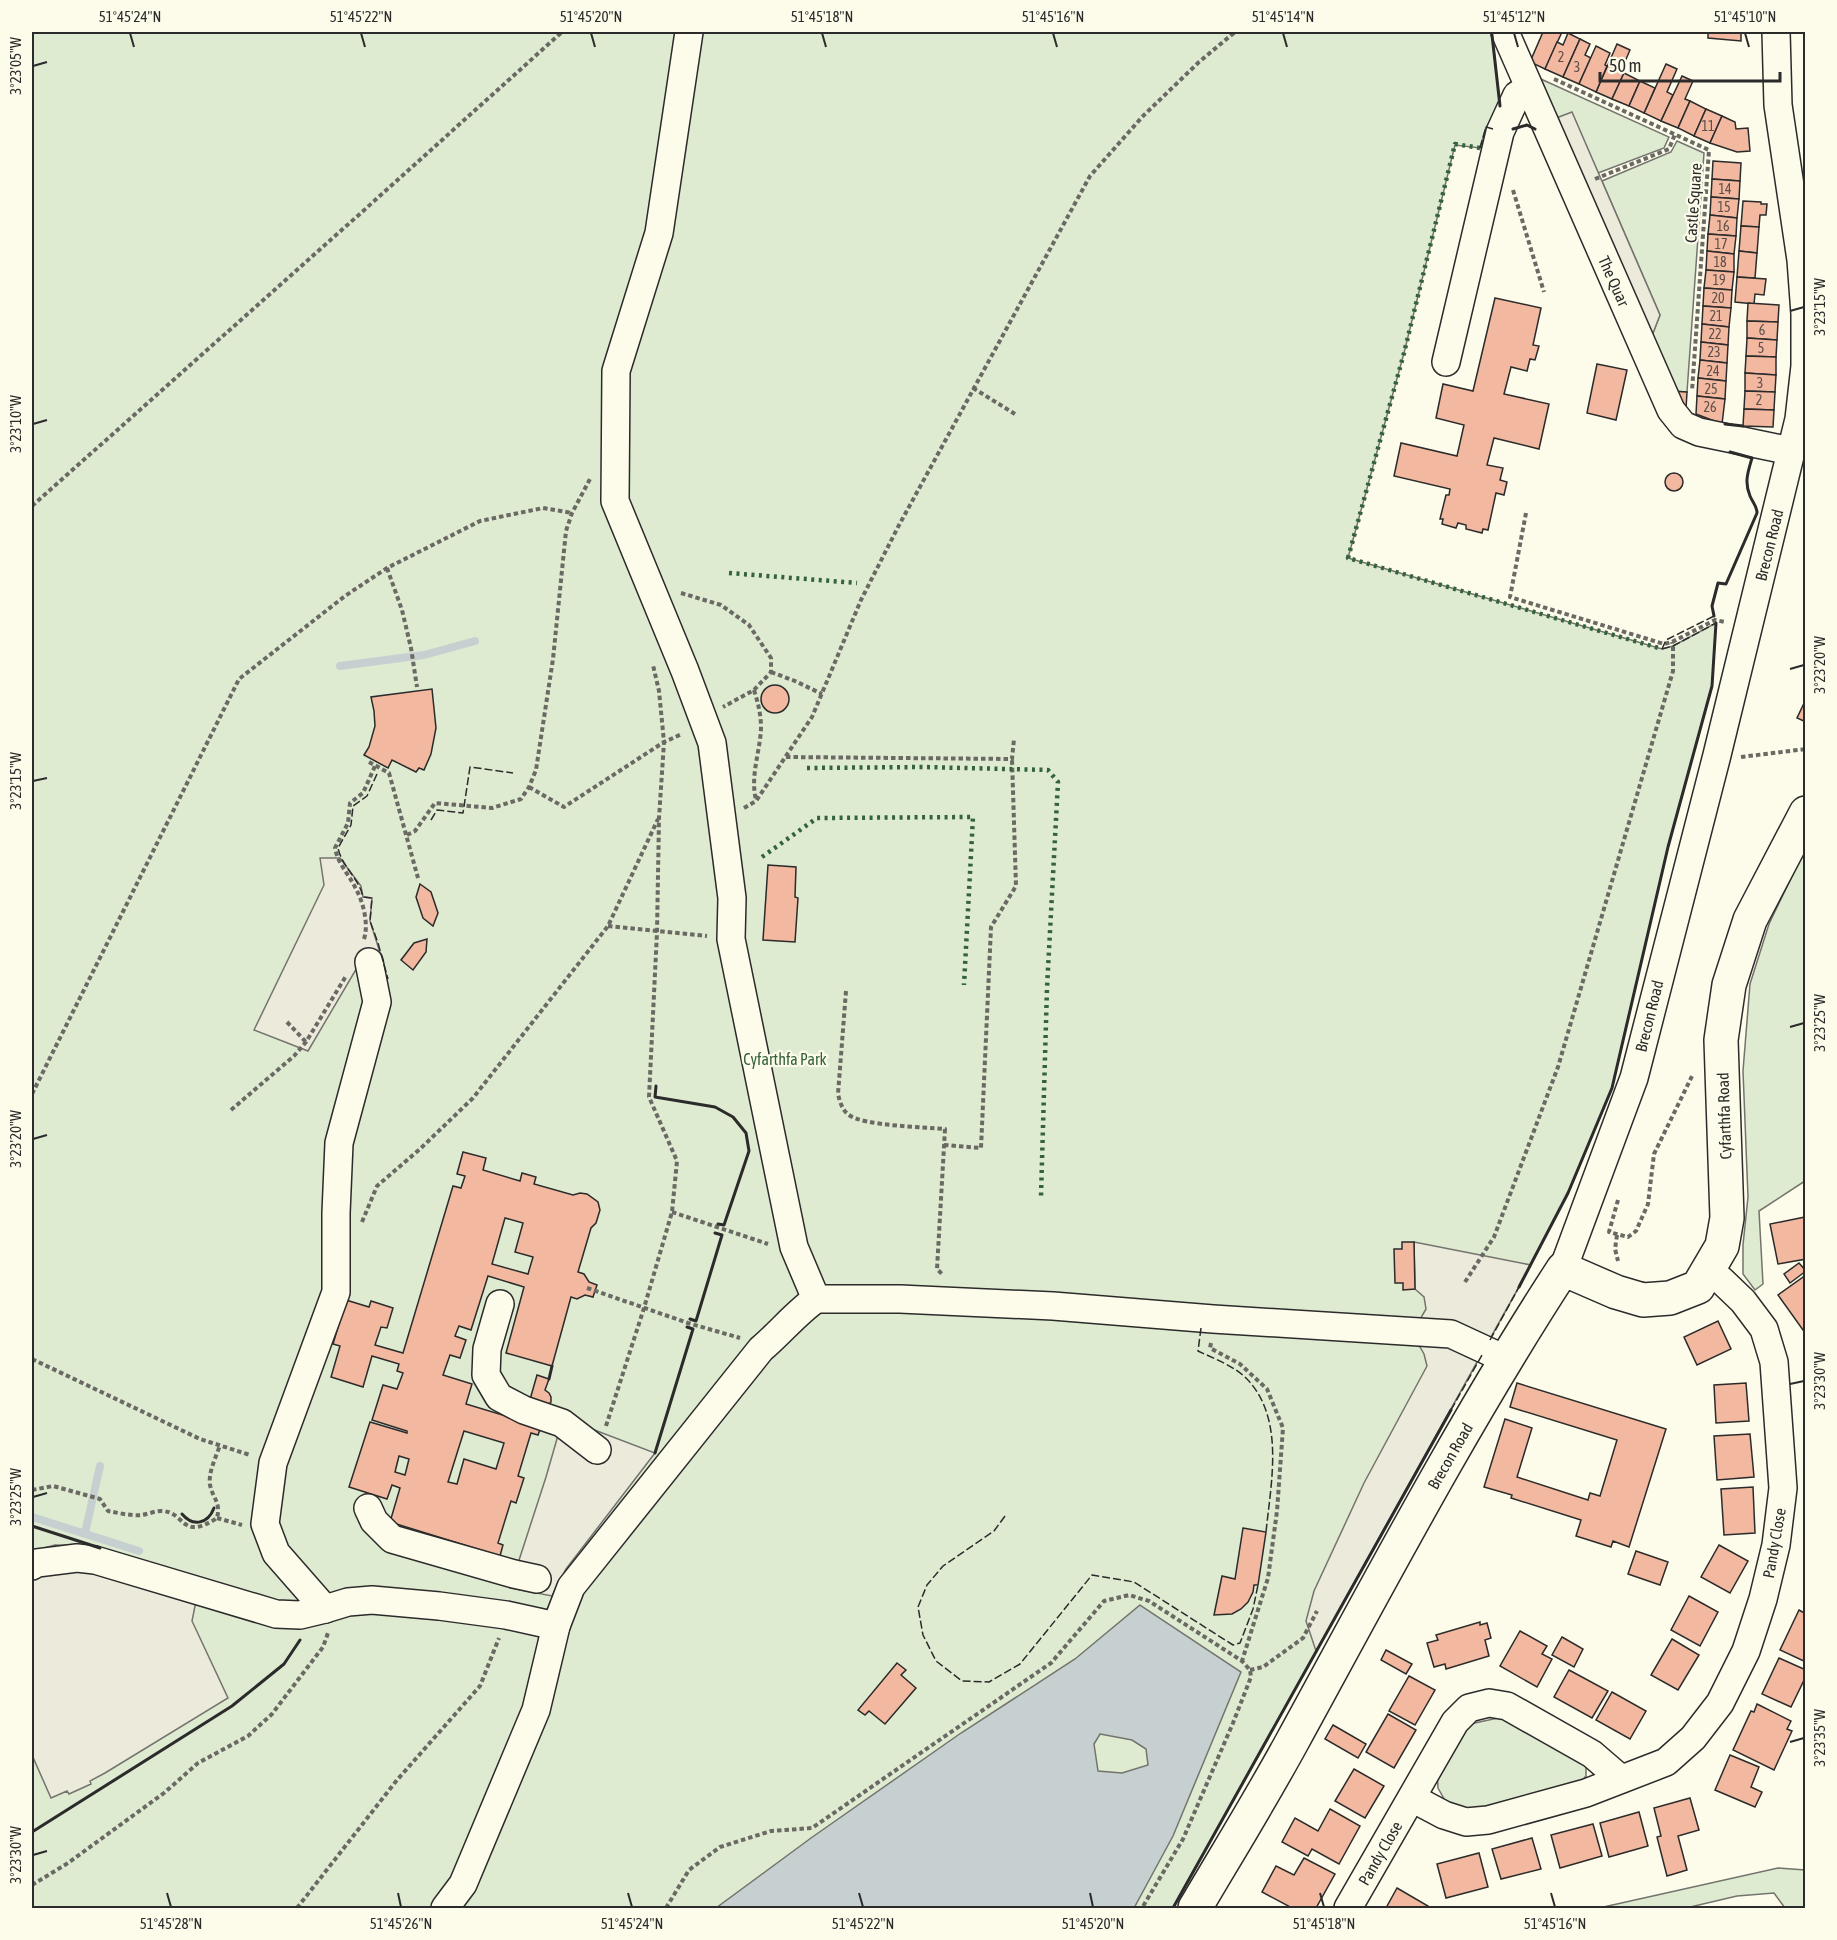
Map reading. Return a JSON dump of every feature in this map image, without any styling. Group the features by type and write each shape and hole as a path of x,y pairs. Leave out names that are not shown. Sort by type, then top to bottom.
{"main road":[{"name":"Cyfarthfa Road","path":"1563,1269 1608,1289 1643,1300 1670,1298 1698,1287 1708,1273 1722,1246 1727,1218 1721,1041 1730,985 1750,920 1806,813"},
{"name":"Brecon Road","path":"1195,1908 1292,1742 1368,1601 1505,1359 1563,1269"}],"street":[{"path":"689,32 659,232 616,371 615,501 712,743 732,898 731,939 794,1247 816,1299"},
{"name":"The Quar","path":"1505,32 1671,410 1683,425 1689,428"},
{"name":"Brecon Road","path":"1563,1269 1634,1078 1717,755 1799,419 1805,366 1805,314 1800,250 1778,105 1776,32"},
{"path":"1446,362 1500,132 1525,81"},
{"path":"1689,428 1791,451"},
{"path":"328,1618 276,1553 265,1524 273,1463 336,1292 339,1143 377,1002 360,961"},
{"name":"Pandy Close","path":"1412,1798 1444,1815 1467,1822 1488,1820 1586,1793 1666,1762 1693,1738 1720,1704 1746,1651 1763,1599 1776,1545 1783,1488 1774,1362 1764,1329 1743,1301 1721,1280 1708,1273"},
{"path":"445,1908 463,1884 536,1710 556,1626 571,1587 761,1348 816,1299 900,1299 1053,1306 1451,1334 1505,1359"},
{"path":"500,1305 487,1349 486,1375 499,1397 524,1410 562,1423 597,1450"},
{"path":"368,1508 374,1521 392,1539 537,1579"},
{"path":"32,1566 37,1563 77,1558 95,1560 276,1614 328,1618 348,1602 372,1600 473,1610 556,1626"},
{"name":"Pandy Close","path":"1348,1908 1455,1722 1469,1708 1489,1703 1507,1706 1592,1754 1621,1779"}],"path":[{"path":"32,506 562,32"},
{"path":"722,819 756,801 812,717 861,600 973,388 1090,176 1143,116 1199,62 1235,32"},
{"name":"Castle Square","path":"1525,81 1532,69 1709,150 1689,428"},
{"path":"1572,188 1669,149 1676,134"},
{"path":"1512,190 1544,292"},
{"path":"973,388 1015,414"},
{"path":"407,835 415,831 435,803 492,808 521,799 530,787 536,770 553,659 566,531 572,513 593,473"},
{"path":"32,1094 239,679 345,596 387,568 480,521 543,508 572,513"},
{"path":"1526,513 1510,597 1665,644 1715,620 1749,627"},
{"path":"387,568 402,610 417,687"},
{"path":"530,787 564,807 664,742 704,722 717,709 754,690 771,672 771,658 749,625 721,604 650,588"},
{"path":"1465,1282 1494,1237 1558,1066 1673,671 1672,642"},
{"path":"597,1450 644,1308 672,1212 677,1161 649,1097 657,932 658,818 664,742 659,692 651,658"},
{"path":"771,672 822,694"},
{"path":"754,690 760,710 761,729 753,787 756,801"},
{"path":"944,1145 981,1148 991,927 1016,886 1012,759 1014,739"},
{"path":"1717,755 1727,758 1806,749"},
{"path":"786,757 1012,759"},
{"path":"369,762 389,773 418,878"},
{"path":"231,1110 294,1056 306,1042 360,961 367,932 365,918 356,889 337,860 334,848 348,824 350,803 363,794 375,765"},
{"path":"361,1224 377,1186 473,1098 608,926 658,818"},
{"path":"608,926 731,939"},
{"path":"846,991 838,1094 840,1104 848,1114 864,1121 945,1129 937,1269 945,1278 950,1302"},
{"path":"287,1022 306,1042"},
{"path":"1598,1176 1622,1186 1609,1232 1628,1237 1636,1231 1648,1204 1654,1154 1705,1050 1721,1041"},
{"path":"672,1212 784,1250 794,1247"},
{"path":"587,1288 752,1342 761,1348"},
{"path":"1213,1319 1210,1348 1240,1364 1267,1389 1283,1428 1277,1511 1268,1578 1242,1661"},
{"path":"32,1359 200,1439 273,1463"},
{"path":"32,1490 53,1486 100,1499 108,1511 140,1515 163,1511 174,1515 185,1525 204,1526 217,1518 219,1510 210,1484 213,1465 220,1445"},
{"path":"666,1908 689,1870 720,1847 771,1831 812,1828 1051,1663 1104,1601 1129,1595 1149,1600 1242,1661 1250,1670 1251,1677 1183,1839 1142,1908"},
{"path":"1250,1670 1263,1667 1303,1638 1317,1611"},
{"path":"32,1885 68,1863 164,1793 198,1763 248,1736 272,1714 323,1647 328,1618"},
{"path":"297,1908 397,1780 480,1686 500,1636"}],"green space":[{"name":"Cyfarthfa Park","path":"32,32 1492,32 1500,106 1493,129 1486,127 1480,148 1455,145 1404,353 1348,558 1662,649 1673,646 1716,623 1712,686 1668,847 1612,1088 1568,1193 1519,1287 1173,1908 32,1908"},
{"path":"1532,75 1669,137 1664,148 1598,173 1572,113 1551,120"},
{"path":"1677,141 1704,153 1687,392 1670,391 1648,346 1660,315 1602,181 1671,152"},
{"path":"1805,849 1805,1181 1759,1211 1763,1284 1755,1290 1743,1274 1743,1245 1748,1197 1743,1071 1750,984 1769,924"},
{"path":"1498,1718 1513,1721 1586,1764 1586,1776 1580,1783 1481,1811 1447,1804 1438,1788 1437,1770 1470,1724"},
{"path":"1778,1868 1805,1870 1805,1908 1785,1908 1774,1893 1737,1896 1686,1908 1599,1908"}],"shaded area":[{"path":"1572,112 1660,315 1648,346 1551,120"},
{"path":"320,858 340,858 361,886 363,897 372,898 370,921 382,959 358,966 308,1051 254,1030 324,885"},
{"path":"1414,1242 1531,1265 1316,1651 1306,1621 1314,1591 1364,1483 1427,1366 1420,1347 1413,1343 1419,1321 1426,1309 1424,1297 1415,1289"},
{"path":"563,1418 655,1453 566,1569 552,1596 510,1588"},
{"path":"55,1545 94,1546 200,1581 192,1621 228,1698 90,1781 91,1784 69,1794 67,1791 51,1798 32,1755 32,1551"},
{"path":"1140,1605 1241,1672 1173,1836 1134,1908 716,1908 961,1733 1075,1659","holes":["1100,1734 1132,1740 1146,1749 1148,1765 1122,1773 1098,1771 1094,1744"]}],"building":[{"path":"1543,32 1562,32 1545,69 1530,62"},
{"path":"1708,32 1741,32 1741,41 1708,38"},
{"path":"1568,33 1580,39 1563,77 1545,69 1557,42 1563,45"},
{"path":"1580,39 1590,44 1585,55 1591,58 1579,84 1563,77"},
{"path":"1617,44 1630,50 1621,71 1624,73 1612,99 1596,92"},
{"path":"1596,46 1610,53 1596,92 1579,84"},
{"path":"1666,64 1677,69 1667,92 1673,95 1661,121 1644,113"},
{"path":"1624,73 1640,81 1629,106 1612,99"},
{"path":"1682,76 1693,81 1685,99 1690,101 1678,128 1661,121"},
{"path":"1640,81 1655,88 1644,113 1629,106"},
{"path":"1690,101 1706,109 1694,136 1678,128"},
{"path":"1706,109 1722,116 1710,143 1694,136"},
{"path":"1722,116 1735,122 1736,129 1748,128 1750,151 1737,152 1710,143"},
{"path":"1713,161 1741,163 1740,181 1712,179"},
{"path":"1712,179 1740,181 1739,199 1711,197"},
{"path":"1711,197 1739,199 1737,218 1710,215"},
{"path":"1743,201 1767,204 1766,215 1760,215 1759,227 1741,226"},
{"path":"1710,215 1737,218 1736,236 1708,234"},
{"path":"1741,226 1759,227 1757,253 1739,251"},
{"path":"1708,234 1736,236 1734,254 1707,251"},
{"path":"1707,251 1734,254 1734,272 1706,270"},
{"path":"1739,251 1757,253 1755,278 1737,277"},
{"path":"1706,270 1734,272 1732,290 1704,288"},
{"path":"1737,277 1766,279 1764,295 1755,294 1754,304 1735,302"},
{"path":"1704,288 1732,290 1731,308 1703,306"},
{"path":"1495,298 1541,308 1533,345 1539,346 1535,360 1530,359 1527,371 1511,367 1504,394 1549,404 1539,449 1494,438 1487,465 1503,468 1500,480 1507,482 1504,495 1496,493 1488,530 1483,529 1482,533 1466,529 1466,525 1458,523 1456,528 1442,524 1443,519 1440,519 1446,495 1449,495 1450,489 1394,476 1401,443 1457,456 1464,425 1436,418 1443,384 1473,391"},
{"path":"1748,303 1779,305 1778,322 1747,321"},
{"path":"1703,306 1731,308 1729,327 1702,324"},
{"path":"1747,321 1778,322 1777,340 1747,338"},
{"path":"1702,324 1729,327 1728,345 1701,342"},
{"path":"1747,338 1777,340 1776,357 1746,356"},
{"path":"1701,342 1728,345 1727,363 1700,360"},
{"path":"1746,356 1776,357 1776,375 1745,373"},
{"path":"1700,360 1727,363 1726,381 1698,378"},
{"path":"1597,364 1627,370 1616,420 1587,413"},
{"path":"1745,373 1776,375 1775,392 1745,391"},
{"path":"1698,378 1726,381 1725,399 1697,396"},
{"path":"1670,391 1687,392 1686,409"},
{"path":"1745,391 1775,392 1774,410 1744,409"},
{"path":"1697,396 1725,399 1722,424 1696,414"},
{"path":"1744,409 1774,410 1773,427 1743,426"},
{"path":"1670,473 1678,473 1683,478 1681,489 1670,491 1665,486 1665,478"},
{"path":"775,685 785,689 789,699 785,709 775,713 765,709 761,699 765,689"},
{"path":"432,689 436,728 431,754 424,770 419,768 416,772 392,760 388,768 364,755 369,747 375,726 371,697"},
{"path":"1806,699 1806,722 1797,718"},
{"path":"768,865 796,867 795,897 798,898 795,942 763,940"},
{"path":"420,884 431,892 438,913 433,926 423,918 416,897"},
{"path":"427,939 426,952 413,970 401,960 414,943"},
{"path":"463,1152 486,1158 483,1170 520,1181 522,1173 536,1177 534,1184 573,1195 587,1194 598,1202 600,1210 596,1223 591,1228 578,1272 584,1274 589,1282 597,1285 593,1297 585,1295 577,1299 571,1297 552,1366 506,1353 524,1287 488,1276 471,1330 459,1326 455,1336 466,1340 460,1358 450,1355 443,1375 472,1384 466,1404 529,1423 542,1424 538,1435 531,1433 518,1476 524,1478 516,1503 511,1501 498,1543 503,1545 500,1556 390,1522 400,1488 392,1485 387,1499 349,1487 370,1422 407,1433 407,1431 372,1420 383,1385 397,1389 403,1373 397,1371 399,1364 372,1356 363,1387 331,1377 340,1346 333,1344 346,1300 369,1307 371,1301 393,1308 387,1328 381,1327 375,1345 403,1353 453,1186 461,1188 465,1176 457,1174","holes":["505,1218 523,1223 515,1252 533,1257 528,1274 492,1264","464,1431 504,1443 496,1469 464,1459 457,1484 448,1482","399,1456 409,1459 405,1475 395,1472"]},
{"path":"1805,1217 1806,1259 1778,1264 1770,1224"},
{"path":"1402,1242 1414,1242 1415,1289 1403,1290 1403,1283 1395,1283 1394,1249 1402,1249"},
{"path":"1799,1263 1806,1271 1790,1283 1784,1274"},
{"path":"1806,1275 1806,1328 1803,1330 1778,1295"},
{"path":"1718,1321 1731,1349 1697,1365 1684,1337"},
{"path":"537,1375 549,1379 545,1390 551,1397 551,1402 547,1406 529,1403"},
{"path":"1517,1383 1666,1429 1629,1547 1613,1541 1611,1547 1576,1536 1581,1520 1484,1487 1505,1419 1532,1428 1517,1477 1588,1500 1590,1493 1600,1496 1617,1440 1510,1407"},
{"path":"1746,1383 1749,1421 1716,1423 1714,1385"},
{"path":"1750,1434 1754,1477 1717,1480 1714,1436"},
{"path":"1753,1487 1755,1533 1724,1535 1721,1489"},
{"path":"1243,1528 1266,1532 1258,1585 1254,1585 1248,1602 1241,1609 1232,1614 1214,1615 1222,1576 1235,1579"},
{"path":"1719,1545 1748,1561 1730,1593 1701,1577"},
{"path":"1636,1551 1668,1562 1660,1585 1628,1574"},
{"path":"1689,1596 1718,1612 1700,1646 1671,1630"},
{"path":"1799,1610 1806,1614 1806,1662 1780,1650"},
{"path":"1480,1622 1480,1625 1487,1623 1491,1638 1485,1640 1489,1656 1446,1669 1445,1664 1434,1667 1427,1643 1438,1640 1436,1635"},
{"path":"1520,1631 1547,1646 1542,1654 1552,1659 1537,1687 1500,1666"},
{"path":"1562,1637 1583,1649 1574,1667 1552,1655"},
{"path":"1672,1639 1699,1655 1678,1690 1651,1675"},
{"path":"1386,1650 1412,1664 1406,1674 1381,1660"},
{"path":"1779,1658 1806,1670 1806,1676 1791,1707 1762,1694"},
{"path":"897,1663 906,1670 901,1675 916,1688 885,1724 869,1711 865,1715 858,1710"},
{"path":"1569,1670 1608,1691 1592,1718 1554,1697"},
{"path":"1409,1676 1435,1690 1415,1725 1389,1711"},
{"path":"1612,1692 1646,1711 1630,1739 1596,1720"},
{"path":"1757,1704 1791,1721 1787,1729 1792,1731 1774,1770 1733,1750 1751,1711 1754,1712"},
{"path":"1388,1714 1416,1730 1394,1768 1366,1752"},
{"path":"1333,1725 1366,1744 1358,1758 1325,1739"},
{"path":"1730,1755 1759,1767 1751,1787 1762,1792 1755,1807 1715,1790"},
{"path":"1354,1769 1384,1786 1365,1818 1335,1801"},
{"path":"1690,1798 1699,1830 1678,1836 1687,1870 1667,1876 1657,1837 1661,1836 1654,1808"},
{"path":"1330,1809 1360,1826 1339,1864 1312,1849 1308,1856 1282,1842 1295,1818 1318,1831"},
{"path":"1639,1812 1648,1846 1609,1857 1600,1823"},
{"path":"1593,1824 1602,1856 1560,1868 1551,1835"},
{"path":"1532,1838 1541,1869 1501,1879 1492,1849"},
{"path":"1479,1853 1488,1887 1446,1898 1437,1864"},
{"path":"1304,1858 1335,1874 1316,1908 1292,1908 1262,1892 1276,1866 1294,1875"},
{"path":"1397,1888 1428,1906 1427,1908 1386,1908"}],"waterway":[{"path":"340,666 424,655 475,641"},
{"path":"85,1533 100,1466"},
{"path":"32,1517 139,1551"}],"hedge":[{"path":"1480,148 1455,144 1404,353 1348,558 1662,649"},
{"path":"729,573 857,583"},
{"path":"807,768 922,767 1048,770 1058,782 1047,988 1041,1196"},
{"path":"762,857 817,818 973,817 964,985"}],"fence":[{"path":"1480,148 1486,127 1493,129"},
{"path":"1662,649 1666,640 1714,616"},
{"path":"1662,649 1673,646 1716,623"},
{"path":"431,820 437,810 463,813 470,767 513,773"},
{"path":"377,774 367,796 353,806 351,825 338,848 363,897 372,898 370,921 388,979"},
{"path":"1490,1340 1519,1287"},
{"path":"1201,1328 1198,1351 1242,1374 1259,1395 1267,1413 1273,1452 1266,1532"},
{"path":"1451,1410 1482,1355"},
{"path":"1005,1516 994,1531 943,1566 927,1585 918,1607 923,1635 936,1661 962,1681 989,1682 1020,1664 1092,1575 1134,1582 1233,1645 1240,1643 1253,1609 1258,1585"}],"wall":[{"path":"1492,35 1500,106"},
{"path":"1513,129 1527,125 1535,129"},
{"path":"1725,424 1743,426"},
{"path":"1714,616 1712,606 1718,583 1726,584 1757,513 1747,486 1752,458 1730,452"},
{"path":"1519,1287 1568,1193 1612,1088 1668,847 1712,686 1716,623"},
{"path":"656,1086 655,1097 715,1107 733,1117 746,1133 749,1151 724,1225 718,1224"},
{"path":"690,1319 696,1321 722,1235 715,1233"},
{"path":"655,1453 693,1329 687,1327"},
{"path":"549,1379 552,1366"},
{"path":"1173,1908 1451,1410"},
{"path":"182,1514 191,1521 200,1522 208,1518 214,1508"},
{"path":"32,1526 100,1548"},
{"path":"32,1832 232,1706 284,1664 300,1640"}]}
